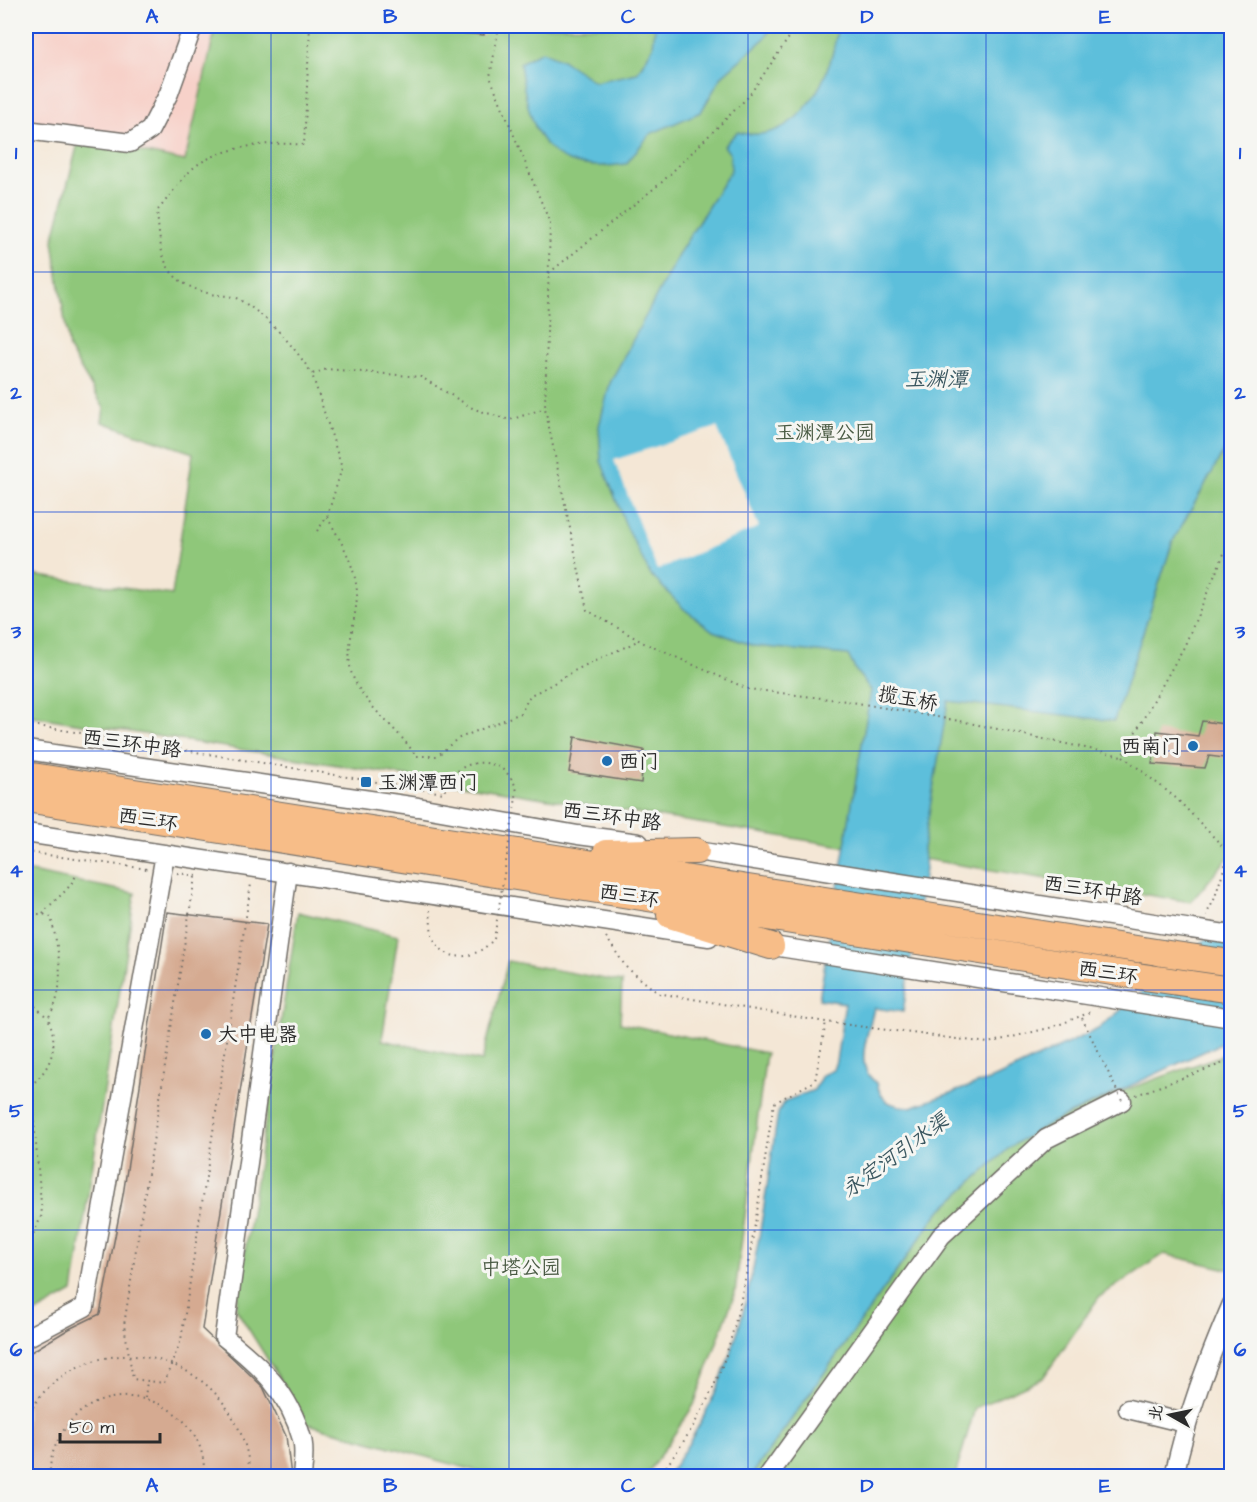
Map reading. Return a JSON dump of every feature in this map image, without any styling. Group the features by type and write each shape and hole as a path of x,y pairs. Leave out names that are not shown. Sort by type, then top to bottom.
{"highway":[{"name":"西三环","path":"26,775 1232,963"},
{"name":"西三环","path":"26,799 1232,990"},
{"path":"542,854 696,850"},
{"path":"581,887 771,946"}],"street":[{"path":"26,130 130,143 150,130 169,93 193,26"},
{"name":"西三环中路","path":"26,750 418,807 578,836 696,850 929,887 1198,924 1232,934"},
{"path":"26,833 1082,993 1232,1018"},
{"path":"26,1338 85,1307 165,854"},
{"path":"288,872 224,1336 261,1366 286,1398 303,1441 302,1476"},
{"path":"768,1476 941,1236 1046,1139 1122,1101"},
{"path":"1174,1476 1185,1423 1202,1373 1232,1304"},
{"path":"1128,1409 1185,1423"}],"path":[{"path":"310,26 304,145 288,143 258,146 220,154 199,163 157,211 160,252 168,271 184,284 210,294 237,298 296,347 312,374 342,468 327,517 317,531"},
{"name":"揽玉桥","path":"499,26 490,76 550,223 545,408 587,610 639,640 748,689 846,701 965,722 1122,756"},
{"path":"549,273 662,182 748,97 797,26"},
{"path":"312,374 327,369 421,377 474,409 510,420 545,408"},
{"path":"327,517 347,552 357,594 351,633 352,675 380,716 416,756 437,756 457,739 521,713 530,695 549,688 584,665 613,655 639,640"},
{"path":"1198,924 1214,900 1229,854 1177,799 1122,756 1184,647 1232,535"},
{"path":"26,724 444,792 453,772 465,765 480,763 499,766 514,778 517,791 494,939 482,952 463,957 447,954 435,942 430,910"},
{"path":"43,914 50,905 70,889 77,873"},
{"path":"195,876 124,1325 133,1379 164,1383 181,1340 251,884"},
{"path":"26,914 43,914 51,917 58,949 58,995 56,1006 48,1018"},
{"path":"604,935 626,967 658,993 826,1022 988,1043 1082,1018 1091,1012"},
{"path":"26,998 48,1018 55,1034 53,1054 44,1074 32,1085 26,1085"},
{"path":"1082,1018 1122,1101 1232,1060"},
{"path":"658,1476 689,1434 702,1410 729,1346 741,1296 774,1103 815,1081 826,1022"},
{"path":"26,1244 30,1241 42,1215 32,1085"},
{"path":"26,1417 48,1387 80,1366 118,1355 156,1358 193,1373 222,1398 241,1432 248,1476"},
{"path":"144,1398 147,1381"},
{"path":"50,1476 55,1444 68,1423 87,1406 111,1397 144,1398 161,1403 182,1418 197,1439 204,1464 204,1476"}],"shaded area":[{"path":"27,26 216,26 185,161 26,127"}],"green space":[{"name":"玉渊潭公园","path":"216,26 1231,26 1232,853 1191,902 26,715 26,574 172,595 193,453 102,422 104,408 69,349 53,241 79,139 185,161"},
{"path":"26,871 135,893 73,1292 34,1314 26,1322"},
{"name":"中塔公园","path":"298,912 398,936 382,1040 482,1061 508,961 622,982 620,1023 766,1053 735,1293 694,1405 646,1476 495,1476 308,1424 236,1309"},
{"path":"1231,1052 1231,1270 1164,1254 1099,1297 1043,1378 975,1408 955,1476 751,1476 938,1213 1010,1147 1046,1125 1128,1089"}],"water":[{"path":"655,26 772,26 765,38 722,76 701,112 650,134 626,164 598,166 576,163 559,156 546,145 536,129 529,110 520,63 542,51 562,60 595,82 637,73 653,47"},
{"name":"玉渊潭","path":"837,26 1231,26 1231,439 1173,541 1114,721 948,701 923,849 925,869 903,1012 874,1008 866,1038 864,1059 865,1068 869,1076 877,1083 881,1095 888,1102 904,1107 911,1107 997,1077 1098,1029 1231,918 1231,1039 1046,1125 1010,1147 938,1213 751,1476 667,1476 694,1434 716,1391 733,1347 755,1257 778,1113 785,1101 814,1090 822,1075 833,1070 836,1061 845,1003 819,999 871,690 856,671 848,655 754,646 713,631 684,609 650,574 627,528 601,461 599,426 610,383 681,250 731,170 730,154 724,146 737,132 759,134 778,129 795,118 809,103 820,85 829,65"}],"pier":[{"path":"717,427 759,527 657,570 614,460"}],"building":[{"path":"458,26 484,26 484,35 458,33"},
{"name":"西南门","path":"1202,721 1232,725 1232,759 1209,756 1205,768 1152,764 1157,731 1198,736"},
{"name":"西门","path":"575,737 644,750 641,783 569,772"},
{"path":"167,912 267,924 202,1329 263,1387 286,1436 291,1476 26,1476 26,1355 69,1329 100,1314 123,1195"}],"place":[{"name":"西南门","path":"1193,746"},
{"name":"西门","path":"607,761"},
{"name":"玉渊潭西门","path":"366,782"},
{"name":"大中电器","path":"206,1034"}],"water label":[{"name":"永定河引水渠","path":"895,1155"}]}
